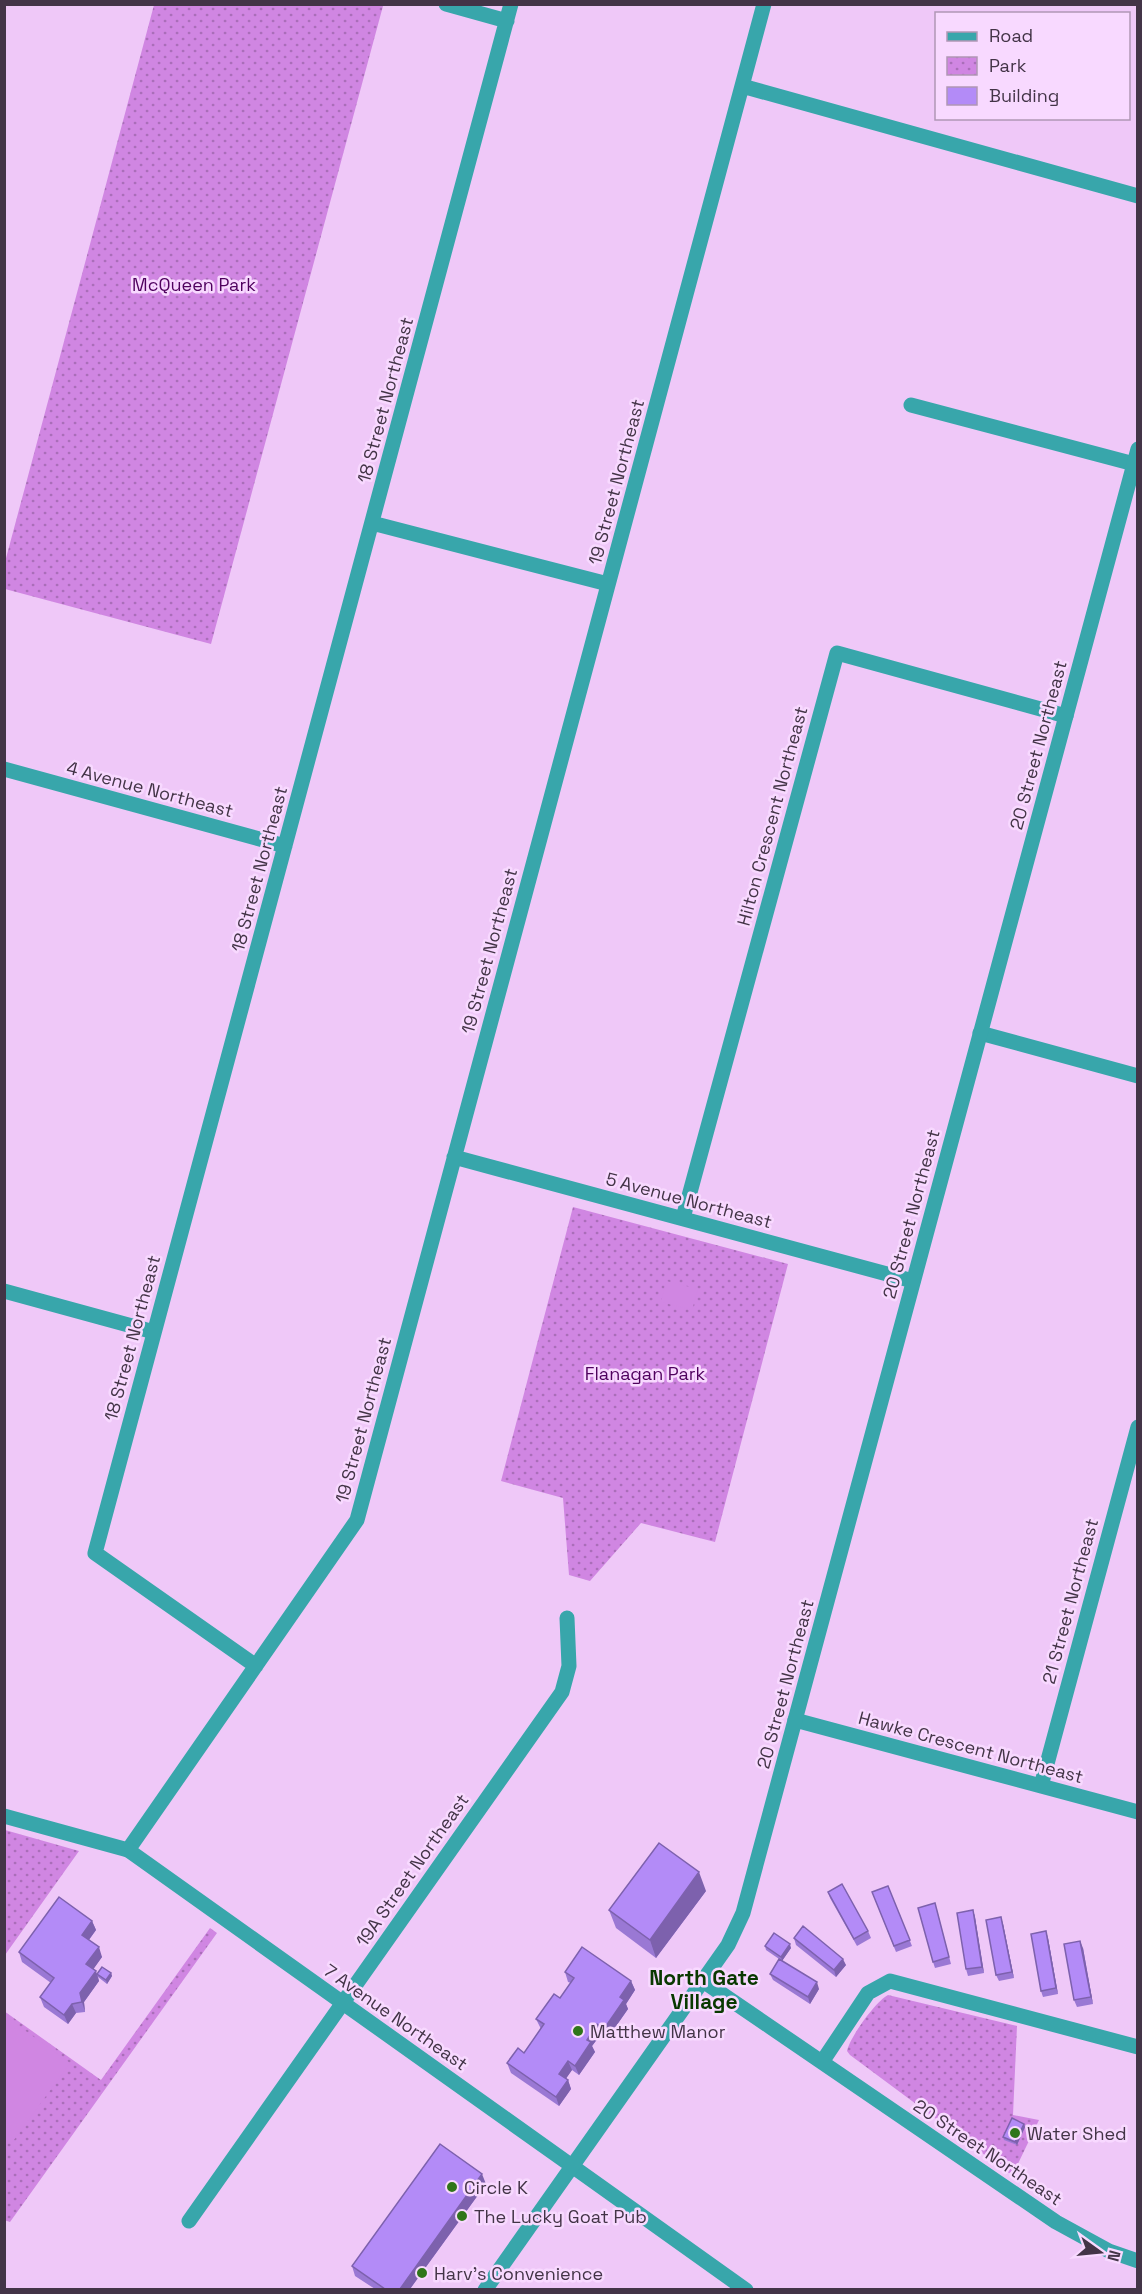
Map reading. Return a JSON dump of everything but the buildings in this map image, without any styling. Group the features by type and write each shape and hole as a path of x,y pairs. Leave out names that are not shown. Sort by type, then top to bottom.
{"street":[{"path":"446,4 507,21"},
{"name":"18 Street Northeast","path":"256,1666 95,1553 512,4"},
{"name":"19 Street Northeast","path":"128,1850 357,1520 764,4"},
{"path":"742,86 1137,196"},
{"path":"911,405 1136,460"},
{"name":"20 Street Northeast","path":"485,2289 728,1945 743,1913 1136,460"},
{"path":"372,523 608,584"},
{"name":"Hilton Crescent Northeast","path":"683,1218 837,653 1066,716"},
{"name":"4 Avenue Northeast","path":"4,769 285,846"},
{"path":"980,1033 1137,1076"},
{"name":"5 Avenue Northeast","path":"454,1157 913,1281"},
{"path":"4,1291 154,1332"},
{"name":"21 Street Northeast","path":"1041,1786 1137,1427"},
{"name":"19A Street Northeast","path":"189,2221 562,1692 569,1666 567,1618"},
{"name":"Hawke Crescent Northeast","path":"795,1720 1137,1812"},
{"name":"7 Avenue Northeast","path":"4,1816 128,1850 746,2289"},
{"name":"20 Street Northeast","path":"703,1981 1056,2222 1109,2251 1137,2261"},
{"path":"822,2062 868,1993 890,1981 1137,2047"}],"green space":[{"name":"McQueen Park","path":"154,5 383,6 211,644 5,589 5,562"},
{"name":"Flanagan Park","path":"573,1207 788,1264 715,1542 641,1523 590,1581 569,1575 563,1498 501,1481"},
{"path":"666,1281 698,1289 692,1310 661,1302"},
{"path":"4,1830 79,1851 5,1955"},
{"path":"210,1928 217,1933 10,2222 4,2220 4,2011 101,2080"},
{"path":"888,1995 1017,2026 1013,2115 1039,2120 1014,2172 1009,2173 847,2051 864,2020"},
{"path":"5,2016 70,2063 11,2144 5,2139"}],"place":[{"name":"Matthew Manor","path":"578,2031"},
{"name":"Water Shed","path":"1015,2133"},
{"name":"Circle K","path":"452,2187"},
{"name":"The Lucky Goat Pub","path":"462,2216"},
{"name":"Harv's Convenience","path":"422,2273"}],"district":[{"name":"North Gate Village","path":"704,1989"}]}
